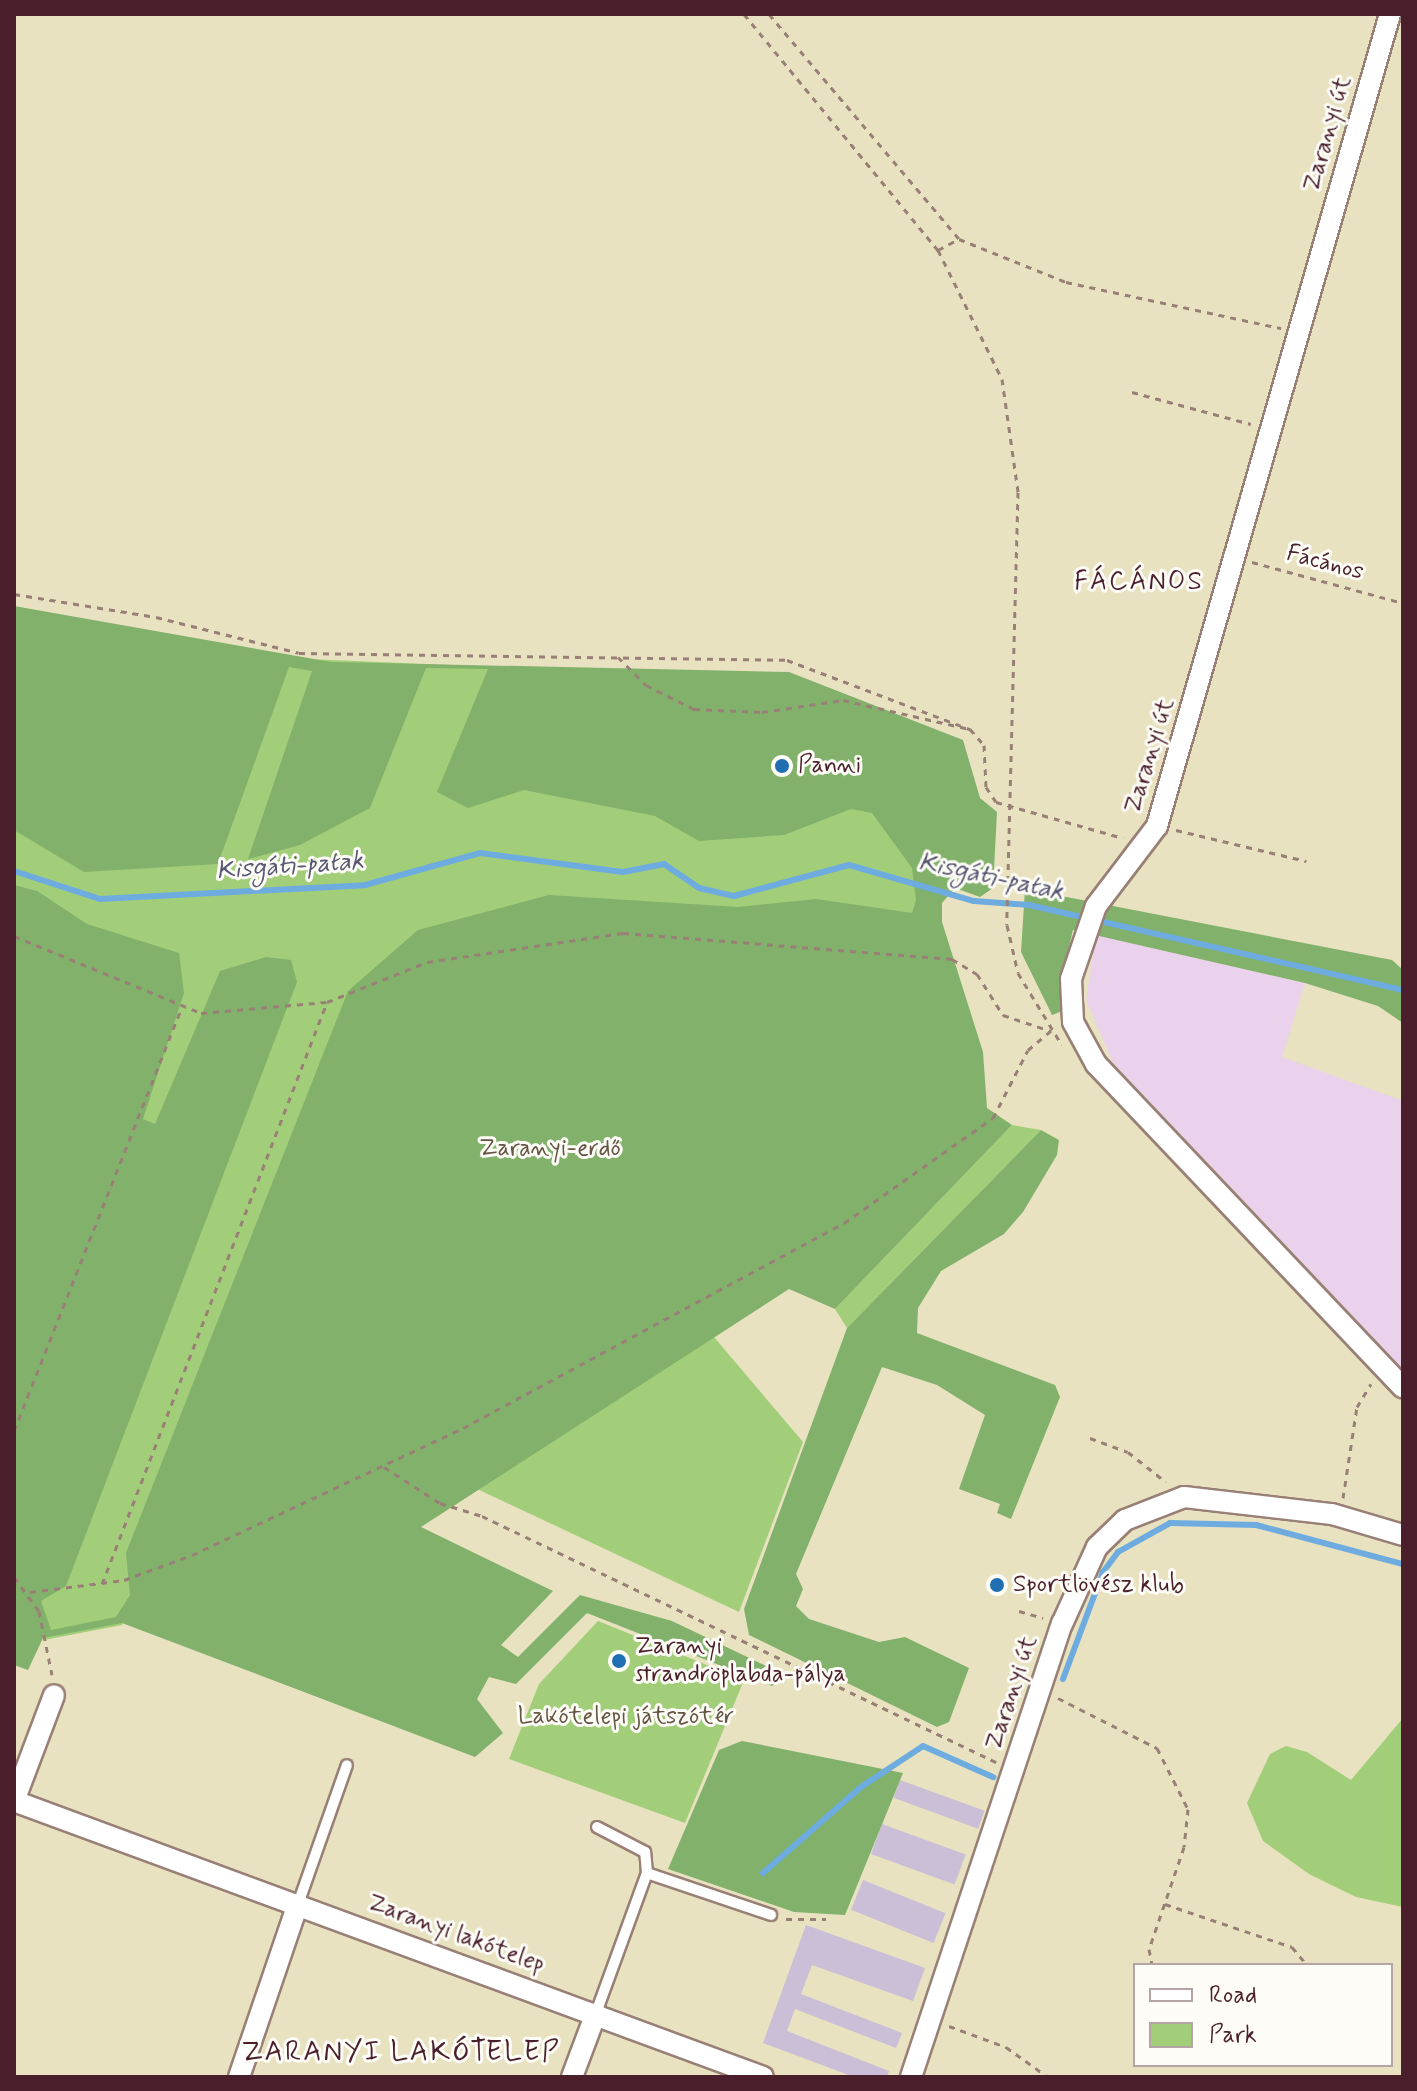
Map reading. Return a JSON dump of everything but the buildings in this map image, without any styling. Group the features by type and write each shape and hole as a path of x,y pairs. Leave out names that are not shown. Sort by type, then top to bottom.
{"street":[{"name":"Zaranyi út","path":"1390,14 1270,429 1237,557 1152,835 1096,906 1082,935 1071,979 1073,1022 1096,1064 1380,1371 1403,1388"},
{"name":"Zaranyi út","path":"911,2077 1062,1624 1097,1547 1125,1520 1184,1497 1332,1514 1403,1535"},
{"path":"14,1801 54,1695"},
{"name":"Zaranyi lakótelep","path":"14,1801 763,2077"},
{"path":"239,2077 298,1904"},
{"path":"572,2077 596,2013"}],"lane":[{"path":"298,1904 347,1765"},
{"path":"596,2013 647,1873 645,1852 597,1827"},
{"path":"647,1873 771,1915"}],"path":[{"path":"744,14 938,250 986,337 1016,453 1007,925"},
{"path":"769,14 959,239 1066,282 1298,331"},
{"path":"938,250 959,239"},
{"path":"1132,392 1270,429"},
{"name":"Fácános","path":"1237,557 1403,603"},
{"path":"14,594 156,617 299,653 787,660 970,729 984,745 990,796 1009,809 1306,861"},
{"path":"618,657 646,685 694,709 762,712 843,700 970,729"},
{"path":"14,936 181,1009 327,1002 427,962 623,933 952,959 977,974 1003,1015 1051,1031 1028,1050 993,1118 844,1223 383,1466 192,1555 102,1584 30,1592"},
{"path":"102,1584 327,1002"},
{"path":"14,1431 181,1009"},
{"path":"1332,1514 1349,1488 1357,1407 1380,1371"},
{"path":"1090,1438 1128,1452 1184,1497"},
{"path":"383,1466 440,1503 482,1516 1014,1770"},
{"path":"14,1577 30,1592 48,1635 54,1695"},
{"path":"1019,1611 1062,1624"},
{"path":"1040,1691 1121,1725 1157,1748 1176,1772 1188,1809 1165,1904 1149,1949 1152,1963"},
{"path":"1165,1904 1292,1947 1305,1963"},
{"path":"771,1915 826,1919"},
{"path":"930,2021 1006,2047 1048,2077"}],"shaded area":[{"path":"1096,935 1305,983 1282,1057 1403,1101 1403,1369 1113,1063 1086,1000"},
{"path":"900,1780 985,1811 978,1829 894,1798"},
{"path":"882,1824 966,1854 955,1885 871,1854"},
{"path":"863,1880 946,1913 934,1943 851,1910"},
{"path":"806,1925 925,1968 913,2001 812,1965 801,1994 902,2033 896,2048 795,2009 787,2031 889,2071 887,2077 854,2077 763,2043"}],"green space":[{"name":"Zaranyi-erdő","path":"14,606 331,662 789,672 963,740 980,798 997,812 993,888 980,897 955,888 942,903 942,922 983,1052 987,1108 1012,1125 835,1309 789,1289 421,1527 553,1591 501,1645 518,1657 580,1595 672,1621 787,1676 772,1686 587,1613 516,1684 489,1677 477,1699 503,1733 475,1757 122,1623 43,1638 28,1670 14,1665 14,885 37,891 87,924 179,953 184,993 143,1119 155,1124 220,971 266,957 291,960 297,982 66,1586 41,1601 51,1630 116,1617 130,1595 126,1553 348,991 418,930 549,895 738,907 816,899 912,913 916,900 912,868 872,813 851,809 784,835 699,841 655,816 524,790 468,808 437,792 488,669 426,668 370,808 300,845 248,859 312,671 289,667 218,864 84,872 14,830"},
{"path":"283,658 498,667 523,782 811,812 875,805 920,867 921,922 139,1597 122,1625 44,1640 32,1601 160,1135 133,1125 14,893 14,821"},
{"path":"1025,889 1392,960 1403,970 1403,1023 1378,1006 1305,983 1073,930 1062,977 1065,1010 1052,1015 1021,952"},
{"path":"1012,1125 1041,1130 847,1328 835,1309"},
{"path":"1041,1130 1059,1140 1057,1155 1023,1212 1004,1234 941,1271 918,1308 917,1333 1055,1385 1060,1397 1011,1519 997,1513 1000,1504 959,1489 985,1415 937,1385 882,1367 796,1574 803,1589 796,1606 809,1619 879,1642 905,1637 969,1668 949,1722 937,1727 749,1635 744,1609 847,1328"},
{"path":"714,1337 803,1442 739,1612 473,1487"},
{"name":"Lakótelepi játszótér","path":"598,1621 744,1680 685,1823 509,1759 539,1684"},
{"path":"1403,1718 1403,1907 1356,1897 1309,1874 1263,1841 1247,1803 1270,1754 1286,1746 1307,1752 1351,1780"},
{"path":"742,1741 903,1773 845,1915 794,1912 668,1869 719,1750"}],"waterway":[{"name":"Kisgáti-patak","path":"14,871 100,899 365,885 480,853 623,872 664,864 699,888 734,896 849,865 974,901 1029,905 1403,990"},
{"path":"1063,1679 1103,1572 1118,1552 1170,1523 1256,1525 1403,1564"},
{"path":"763,1873 861,1787 923,1746 993,1777"}],"place":[{"name":"Panni","path":"782,766"},
{"name":"Sportlövész klub","path":"997,1585"},
{"name":"Zaranyi strandröplabda-pálya","path":"619,1661"}],"district":[{"name":"FÁCÁNOS","path":"1139,583"},
{"name":"ZARANYI LAKÓTELEP","path":"401,2053"}]}
